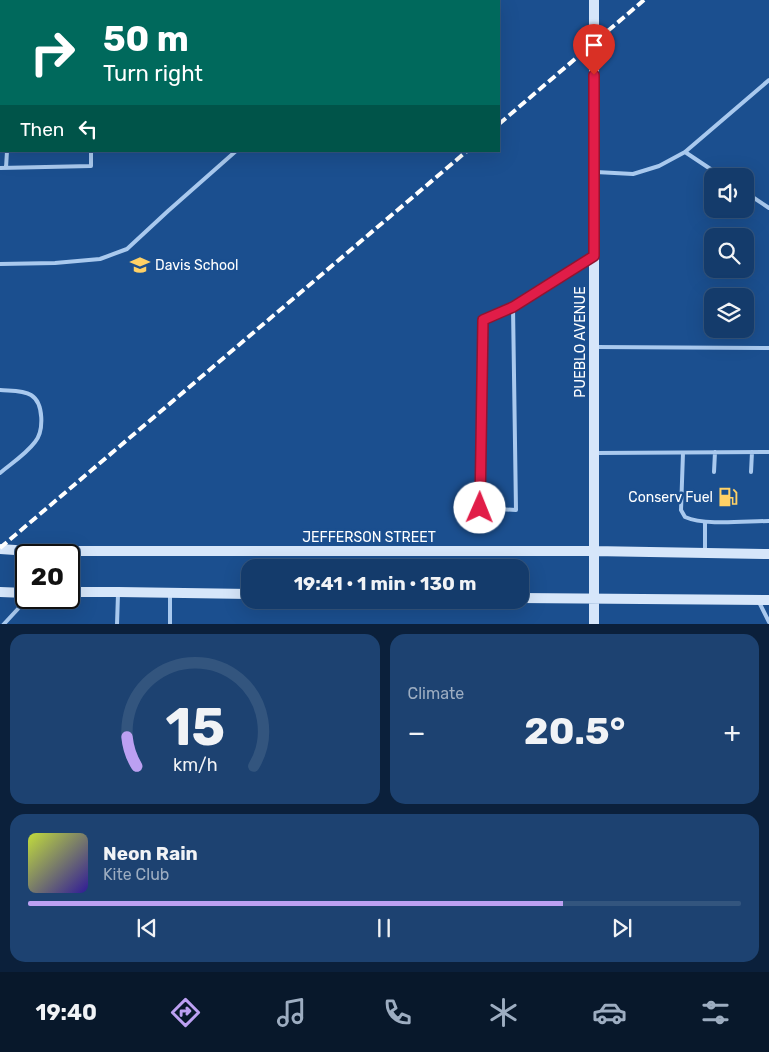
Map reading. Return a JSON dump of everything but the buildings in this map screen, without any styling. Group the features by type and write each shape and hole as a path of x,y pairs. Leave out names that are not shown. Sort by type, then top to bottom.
{"main road":[{"name":"PUEBLO AVENUE","path":"594,0 594,624"},
{"name":"JEFFERSON STREET","path":"0,549 30,551 593,550 769,554"},
{"path":"0,592 15,593"},
{"path":"80,592 241,594"},
{"path":"529,598 769,600"}],"lane":[{"path":"594,172 633,174 659,166 685,152 769,80"},
{"path":"6,168 7,152"},
{"path":"0,168 91,166 91,152"},
{"path":"0,264 55,263 100,258 127,249 235,152"},
{"path":"685,152 709,168"},
{"path":"754,198 769,208"},
{"path":"513,307 516,510 480,508 483,320 513,307 594,256"},
{"path":"594,347 769,348"},
{"path":"0,390 26,392 35,398 41,416 42,427 37,440 0,473"},
{"path":"714,472 715,452"},
{"path":"751,472 752,452"},
{"path":"594,453 769,452"},
{"path":"683,453 681,510 685,517 705,522 714,519 769,521"},
{"path":"705,522 705,553"},
{"path":"117,624 118,592"},
{"path":"170,593 170,624"},
{"path":"758,600 769,622"},
{"path":"3,624 17,609"}],"railway":[{"path":"500,123 644,0"},
{"path":"0,548 466,152"}],"place":[{"name":"Davis School","path":"140,265"},
{"name":"Conserv Fuel","path":"728,497"}],"route":[{"path":"480,508 483,320 513,307 594,256 594,75"}]}
